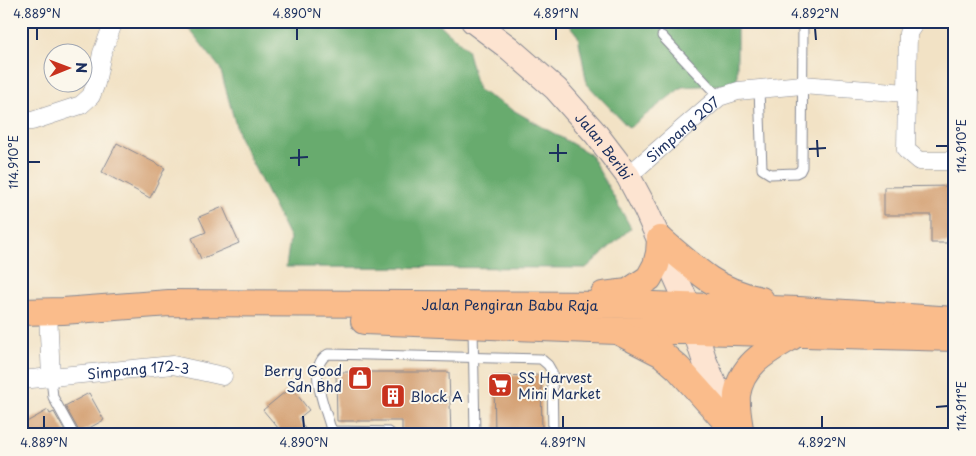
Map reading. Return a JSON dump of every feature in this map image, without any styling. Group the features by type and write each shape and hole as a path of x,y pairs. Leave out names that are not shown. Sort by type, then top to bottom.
{"main road":[{"name":"Jalan Beribi","path":"472,21 509,48 556,88 596,134 628,176 660,240 692,319 718,392 739,435"},
{"path":"526,305 628,292 648,278 656,265 660,253 660,240"},
{"path":"660,240 710,279 727,289 799,321 754,361 741,382 737,395 739,435"},
{"name":"Jalan Pengiran Babu Raja","path":"21,312 169,303 653,305 692,319"},
{"name":"Jalan Pengiran Babu Raja","path":"56,311 168,316 289,316 381,322 617,331 692,319 799,321 955,320"},
{"name":"Jalan Pengiran Babu Raja","path":"799,321 955,338"},
{"path":"617,331 656,351 678,368 739,435"}],"street":[{"path":"21,121 32,121 81,105 91,96 96,83 102,53 114,21"},
{"path":"916,21 908,33 906,150 919,161 955,161"},
{"name":"Simpang 207","path":"628,176 719,97 738,91 802,85 907,93"},
{"path":"51,377 56,311"},
{"name":"Simpang 172-3","path":"21,380 173,364 223,376"}],"lane":[{"path":"759,89 762,169 770,174 796,173 802,167 803,22"},
{"path":"662,36 719,97"},
{"path":"474,326 475,435"},
{"path":"392,435 389,432 333,431 318,384 319,363 323,356 328,354 541,359 552,372 553,435"},
{"path":"51,377 53,396 74,435"}],"green space":[{"path":"183,21 436,21 467,49 478,90 590,154 631,228 586,268 286,267 290,238 239,137 220,68"},
{"path":"566,21 737,21 737,84 682,87 629,128 587,84 578,36"}],"building":[{"path":"117,143 165,168 150,198 102,172"},
{"path":"953,186 953,243 931,243 931,215 884,215 884,187"},
{"path":"223,207 239,243 201,259 192,238 206,232 199,217"},
{"name":"Block A","path":"336,372 449,372 451,435 402,435 402,421 337,421"},
{"path":"541,375 542,435 495,435 494,376"},
{"path":"291,387 309,410 299,418 308,435 284,435 263,410"},
{"path":"89,393 104,420 80,433 65,406"},
{"path":"48,410 50,414 54,412 67,435 28,435 23,424"}],"place":[{"name":"Berry Good Sdn Bhd","path":"360,378"},
{"name":"SS Harvest Mini Market","path":"500,385"},
{"name":"Block A","path":"393,396"}]}
